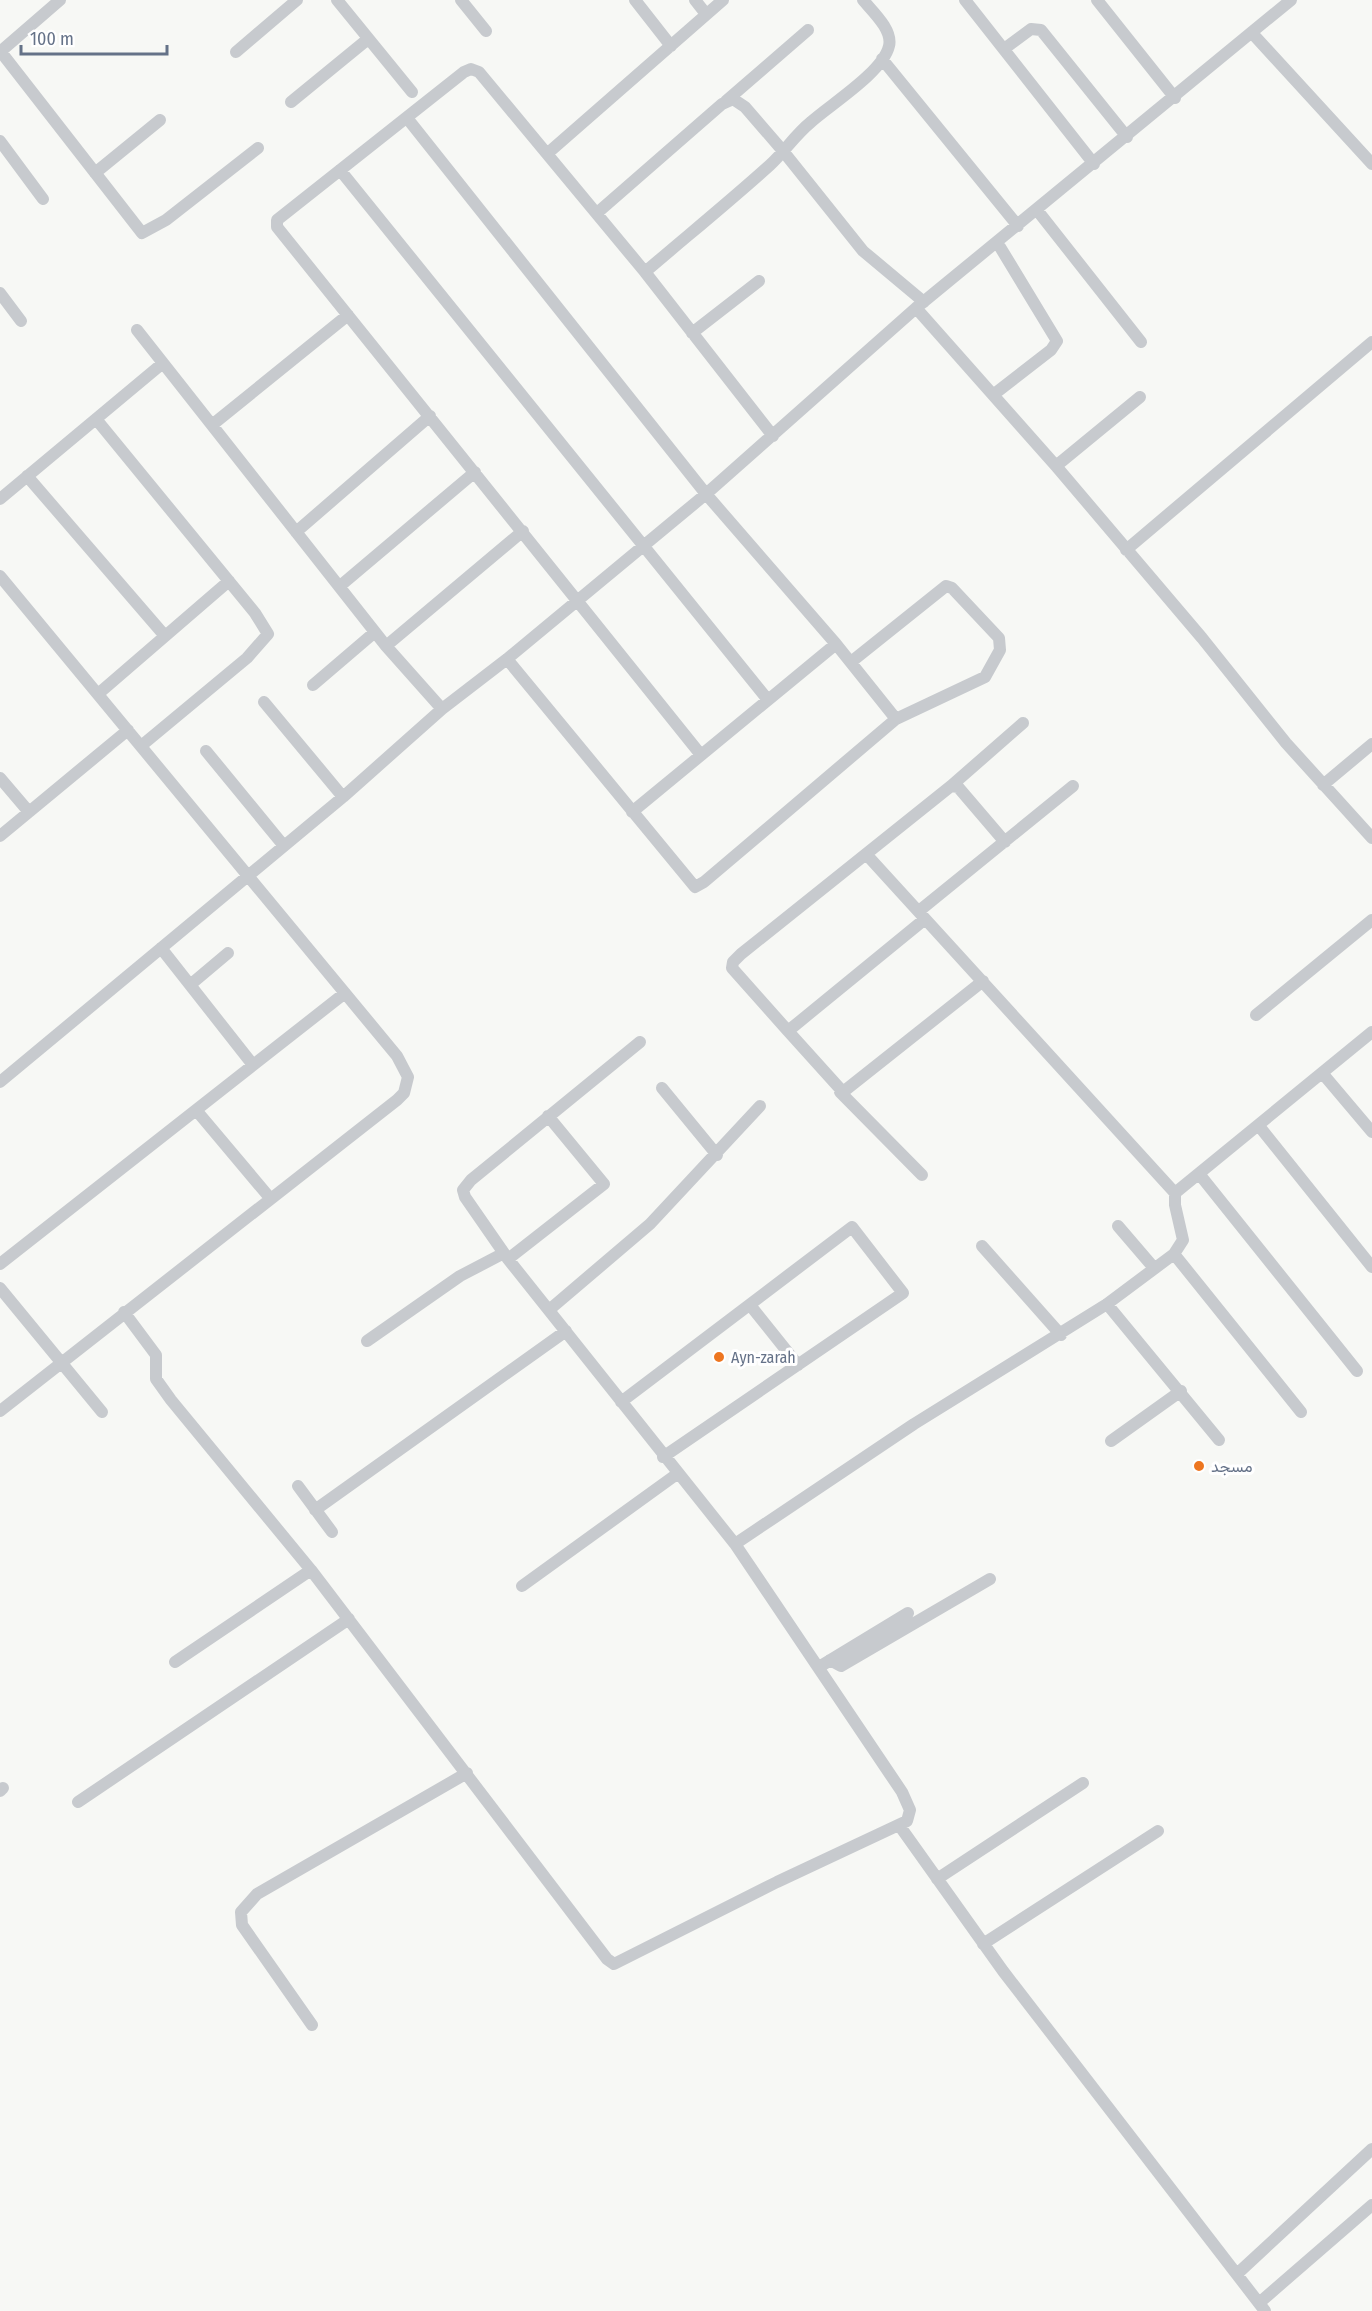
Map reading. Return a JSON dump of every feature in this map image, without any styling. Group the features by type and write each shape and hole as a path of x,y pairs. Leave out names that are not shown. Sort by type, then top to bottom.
{"street":[{"path":"60,0 0,52 142,233 166,220 258,148"},
{"path":"236,52 297,0"},
{"path":"337,0 412,92"},
{"path":"461,0 486,31"},
{"path":"635,0 671,45"},
{"path":"695,0 706,14"},
{"path":"548,153 723,0"},
{"path":"645,272 772,163 810,122 864,78 882,59 889,48 890,39 863,0"},
{"path":"965,0 1094,164"},
{"path":"1097,0 1175,98"},
{"path":"0,1082 343,797 442,709 507,659 706,494 920,305 1175,98 1291,0"},
{"path":"1004,50 1031,29 1041,30 1127,137"},
{"path":"597,213 808,30"},
{"path":"1252,33 1372,164"},
{"path":"291,102 369,39"},
{"path":"882,59 1018,226"},
{"path":"701,755 575,601 523,531 277,227 277,220 471,69 479,72 645,272 773,435"},
{"path":"726,101 738,101 783,151 863,251 920,305 993,395 1056,466 1323,785 1372,838"},
{"path":"407,118 706,494 836,644 896,719"},
{"path":"95,173 160,120"},
{"path":"0,141 43,199"},
{"path":"340,170 768,700"},
{"path":"1037,210 1141,342"},
{"path":"993,395 1051,350 1057,341 997,242"},
{"path":"692,333 759,282"},
{"path":"0,293 21,321"},
{"path":"212,425 348,315"},
{"path":"137,330 386,646 442,709"},
{"path":"1126,550 1372,342"},
{"path":"0,499 163,363"},
{"path":"1056,466 1140,397"},
{"path":"296,532 430,416"},
{"path":"96,419 266,627 268,634 265,640 141,746"},
{"path":"340,586 475,472"},
{"path":"27,476 165,636"},
{"path":"386,646 523,531"},
{"path":"0,576 405,1067 408,1085 397,1100 0,1411"},
{"path":"98,694 229,581"},
{"path":"507,659 692,885 699,886 896,719 985,677 999,651 999,638 952,588 946,586 851,662"},
{"path":"313,685 375,632"},
{"path":"632,812 836,644"},
{"path":"264,702 343,797"},
{"path":"922,1174 840,1092 734,972 733,962 951,786 1023,723"},
{"path":"0,836 128,730"},
{"path":"1323,785 1372,744"},
{"path":"206,751 284,846"},
{"path":"0,778 29,812"},
{"path":"951,786 958,787 1005,842"},
{"path":"788,1031 1005,842 1073,786"},
{"path":"735,1544 924,1417 1061,1335 1107,1304 1174,1254 1183,1240 1175,1205 1175,1193 866,854"},
{"path":"1256,1015 1372,920"},
{"path":"161,948 253,1065"},
{"path":"190,985 228,953"},
{"path":"840,1092 851,1088 983,981"},
{"path":"0,1264 345,993"},
{"path":"1175,1193 1200,1175 1372,1032"},
{"path":"124,1312 156,1355 156,1379 171,1400 311,1570 607,1959 614,1964 777,1882 899,1825 910,1817 908,1802 773,1597 735,1544 663,1457 506,1256 465,1197 463,1190 471,1180 640,1042"},
{"path":"1323,1074 1372,1132"},
{"path":"662,1088 717,1155"},
{"path":"549,1310 650,1224 717,1155 760,1106"},
{"path":"196,1110 270,1198"},
{"path":"367,1341 460,1276 506,1256 604,1184 548,1116"},
{"path":"1259,1126 1372,1268"},
{"path":"1200,1175 1357,1371"},
{"path":"1118,1226 1154,1268"},
{"path":"621,1402 852,1227 903,1293 663,1457"},
{"path":"982,1246 1061,1335"},
{"path":"1174,1254 1301,1412"},
{"path":"1,1291 102,1412"},
{"path":"1107,1304 1181,1391 1219,1440"},
{"path":"750,1305 798,1365"},
{"path":"315,1509 566,1331"},
{"path":"1111,1441 1181,1391"},
{"path":"522,1586 677,1474"},
{"path":"298,1486 332,1532"},
{"path":"175,1662 311,1570"},
{"path":"830,1660 841,1666 848,1663 990,1579"},
{"path":"818,1668 908,1613"},
{"path":"78,1802 349,1619"},
{"path":"312,2025 242,1925 240,1919 244,1906 285,1877 467,1773"},
{"path":"937,1879 1083,1783"},
{"path":"899,1825 983,1944 1262,2307 1372,2205"},
{"path":"983,1944 1158,1831"},
{"path":"1237,2274 1372,2149"}],"place":[{"name":"Ayn-zarah","path":"719,1357"},
{"name":"مسجد","path":"1199,1466"}]}
